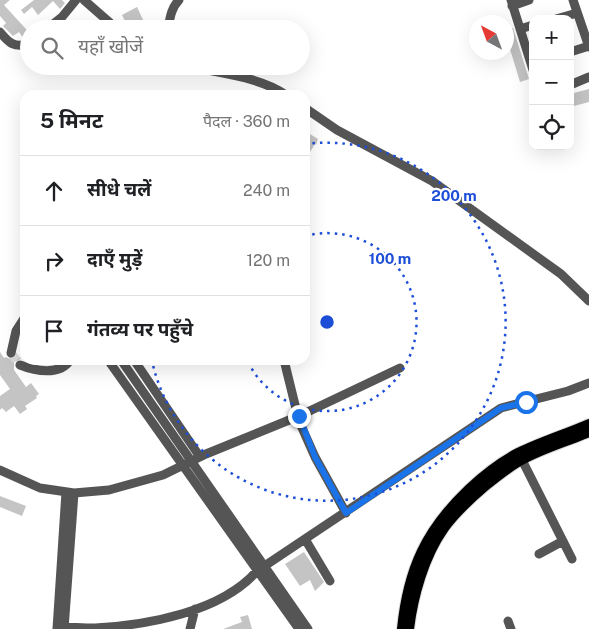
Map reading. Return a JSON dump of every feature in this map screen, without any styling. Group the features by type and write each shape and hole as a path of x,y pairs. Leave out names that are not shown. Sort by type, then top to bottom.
{"main road":[{"path":"402,629 409,588 424,547 438,522 456,502 476,482 518,453 589,424"},
{"path":"409,629 421,576 433,547 444,529 474,496 498,475 522,460 589,432"}],"street":[{"path":"58,20 76,0"},
{"path":"84,0 107,20"},
{"path":"170,20 174,5 179,0"},
{"path":"528,0 512,3 530,60"},
{"path":"573,0 589,47 574,51"},
{"path":"570,15 577,13"},
{"path":"520,29 529,26"},
{"path":"0,32 9,43 20,46"},
{"path":"227,75 258,82 279,90"},
{"path":"574,83 589,77"},
{"path":"310,111 337,130 432,181 561,274 589,301"},
{"path":"11,353 16,331 20,325"},
{"path":"20,366 38,371 54,370 66,365"},
{"path":"112,365 183,466 261,569 282,599 299,629"},
{"path":"125,365 196,459"},
{"path":"137,365 196,459 261,569"},
{"path":"285,365 299,416 315,457 346,513"},
{"path":"0,470 40,488 70,492 109,490 163,475 196,459 299,416 400,368"},
{"path":"70,492 61,628 135,626 195,609 233,593 261,569 501,408 568,391 589,383"},
{"path":"522,460 572,559"},
{"path":"305,539 330,581"},
{"path":"538,554 563,541"},
{"path":"282,599 308,629"},
{"path":"190,629 195,609"}],"building":[{"path":"0,0 10,0 4,5 20,23 20,33 19,32 13,36 3,26 6,23 0,16"},
{"path":"34,0 62,0 65,3 60,9 53,1 38,15 32,7 24,14 21,10"},
{"path":"137,7 143,20 124,20 122,15"},
{"path":"514,31 529,79 520,82 513,60"},
{"path":"589,89 589,102 574,106 574,93"},
{"path":"310,134 318,139 310,152"},
{"path":"0,352 4,358 10,359 15,358 17,354 20,359 14,362 14,370 26,387 31,383 39,394 36,396 37,398 25,406 27,409 20,414 14,406 6,412 2,408 0,410 0,396 10,389 0,375"},
{"path":"0,496 26,506 22,516 0,507"},
{"path":"304,552 324,582 315,591 310,580 300,586 285,564"},
{"path":"248,615 252,629 223,629 242,622 240,617"}],"tunnel":[{"path":"11,353 20,365"}],"route":[{"path":"299,416 299,421 315,457 346,513 475,424 501,408 526,402"}]}
